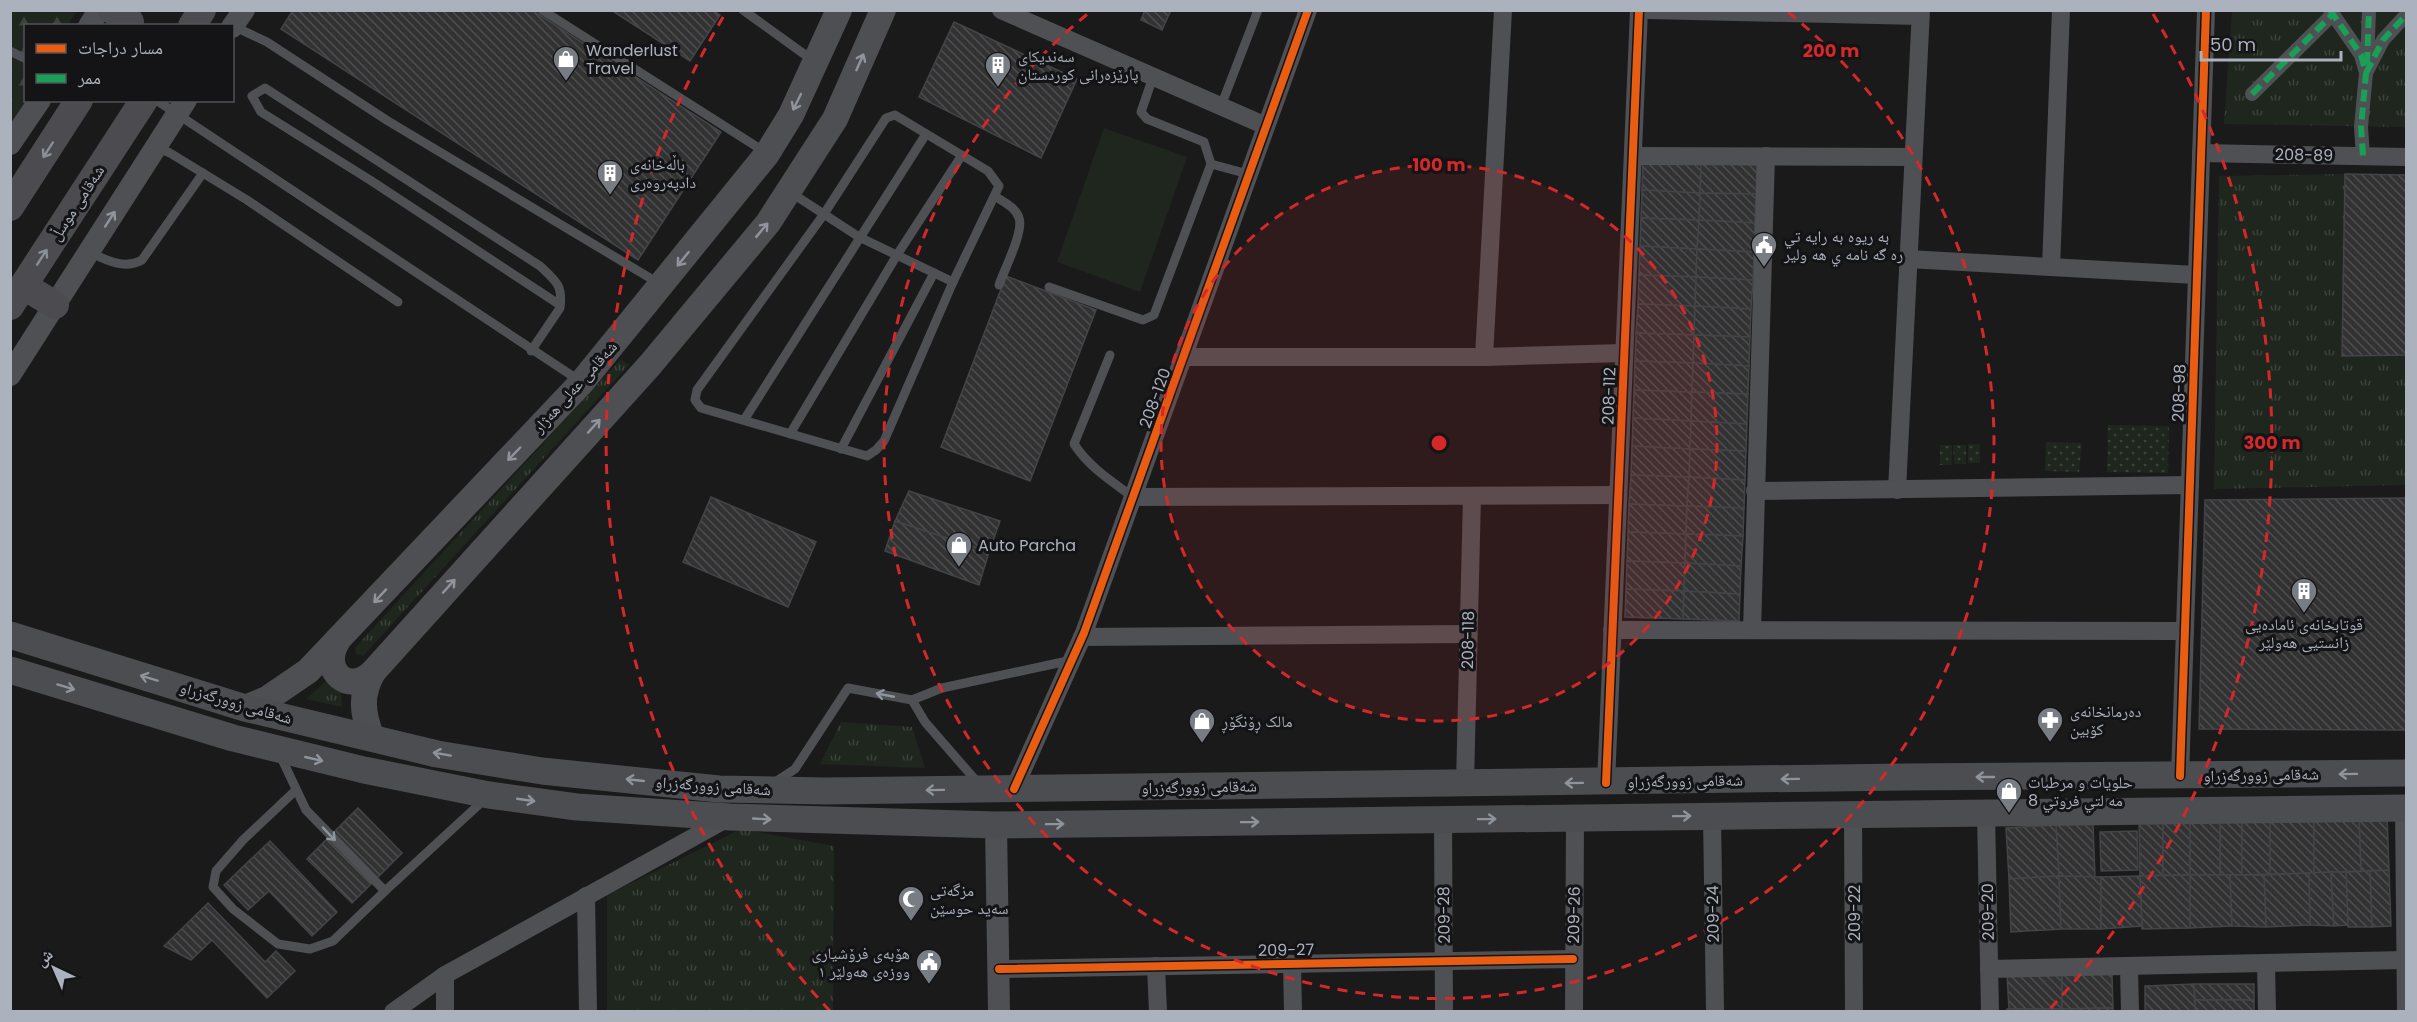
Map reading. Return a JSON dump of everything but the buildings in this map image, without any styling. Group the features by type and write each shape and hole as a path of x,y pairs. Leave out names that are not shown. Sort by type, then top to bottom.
{"highway":[{"path":"193,24 202,10"},
{"path":"10,207 78,102"},
{"name":"شەقامی موسڵ","path":"17,296 143,102"},
{"path":"17,296 55,305"}],"main road":[{"name":"شەقامی عەلی هەژار","path":"245,708 288,686 308,671 582,382 767,154 791,115 839,10"},
{"path":"337,642 331,657 331,664 339,677 361,681 373,672 650,365 768,223 789,192 835,120 883,10"},
{"name":"شەقامی زوورگەزراو","path":"10,635 245,708 437,754 542,771 719,789 984,790 1905,777 2406,773"},
{"name":"شەقامی زوورگەزراو","path":"10,670 278,750 489,795 577,807 730,817 825,822 996,825 2405,808"},
{"path":"372,738 364,719 363,703 365,687 373,672"},
{"path":"1905,777 1905,813"}],"street":[{"path":"90,24 99,10"},
{"path":"1001,10 1266,126"},
{"name":"208-120","path":"1014,789 1082,637 1308,10"},
{"path":"1484,357 1503,10"},
{"name":"208-112","path":"1606,783 1639,10"},
{"path":"1648,10 1921,13 1897,490"},
{"path":"2051,267 2061,10"},
{"name":"208-98","path":"2180,776 2206,10"},
{"path":"2363,156 2361,127 2369,10"},
{"path":"2252,94 2331,12 2361,56 2366,73"},
{"path":"2366,73 2383,40 2406,17"},
{"path":"10,144 39,102"},
{"path":"10,375 181,107"},
{"name":"208-89","path":"2201,153 2406,157"},
{"path":"1633,156 1913,157"},
{"path":"1752,630 1766,156"},
{"path":"1908,259 2196,275"},
{"path":"1184,357 1484,357 1624,353"},
{"path":"1755,491 2190,485"},
{"name":"208-118","path":"1465,784 1472,495"},
{"path":"1133,497 1618,495"},
{"path":"1612,630 2185,631"},
{"path":"1082,637 1468,634"},
{"path":"2405,808 2406,1011"},
{"name":"209-20","path":"1986,813 1990,1011"},
{"name":"209-22","path":"1853,814 1854,1011"},
{"name":"209-24","path":"1712,816 1715,1011"},
{"path":"393,1011 445,975 730,817"},
{"name":"209-26","path":"1574,1011 1575,818"},
{"name":"209-28","path":"1443,819 1444,1011"},
{"path":"996,825 999,1011"},
{"path":"586,896 588,1011"},
{"name":"209-27","path":"999,969 1573,959"},
{"path":"1989,969 2405,960"},
{"path":"2266,963 2267,1011"},
{"path":"1292,964 1293,1011"},
{"path":"1156,966 1158,1011"},
{"path":"2129,966 2130,1011"},
{"path":"445,975 445,1011"}],"lane":[{"path":"542,10 767,154"},
{"path":"742,10 816,63"},
{"path":"757,21 762,10"},
{"path":"1221,106 1258,10"},
{"path":"237,21 388,121 662,285"},
{"path":"10,51 24,58"},
{"path":"1049,287 1143,320 1154,315 1211,164 1204,142 1148,118 1141,112 1153,77"},
{"path":"531,351 560,305 558,282 540,266 265,88 252,96 261,112 370,180 560,305"},
{"path":"163,102 181,107 531,351 582,382"},
{"path":"895,115 962,155 994,178 999,186 952,282 884,441 876,450 867,456 701,408 695,400 697,390 824,214 886,118 895,115"},
{"path":"744,420 926,134"},
{"path":"156,147 203,173 398,302"},
{"path":"790,434 897,255 962,155"},
{"path":"1211,164 1248,174"},
{"path":"89,252 113,262 132,265 142,260 203,173"},
{"path":"789,192 859,237 952,282"},
{"path":"995,196 1014,210 1019,218 1020,228 999,285"},
{"path":"841,449 934,273"},
{"path":"1110,355 1074,444 1102,475 1133,497"},
{"path":"763,790 795,770 848,688 912,700 942,688 1072,660"},
{"path":"912,700 925,722 984,790"},
{"path":"278,750 306,810 385,891"},
{"path":"296,790 243,840 216,871 213,887 233,909 278,944 310,948 333,941 489,795"}],"green space":[{"path":"11,11 77,11 69,24 24,24 24,102 40,102 11,146"},
{"path":"2232,11 2406,11 2406,127 2224,124"},
{"path":"1104,128 1187,157 1140,292 1057,262"},
{"path":"2345,174 2342,356 2406,355 2406,485 2214,489 2219,176"},
{"path":"621,359 629,365 363,656 356,654 355,648 360,642"},
{"path":"2108,425 2169,426 2168,473 2107,472"},
{"path":"2046,442 2082,443 2079,472 2045,471"},
{"path":"1968,444 1980,444 1980,463 1968,463"},
{"path":"1940,445 1952,445 1952,465 1940,465"},
{"path":"1953,445 1966,445 1966,464 1954,464"},
{"path":"328,679 341,686 342,707 306,699"},
{"path":"841,722 912,727 925,768 820,764"},
{"path":"741,829 834,846 833,1011 607,1011 607,895"}],"marked path":[{"path":"2330,10 2361,55 2366,73 2361,127 2363,156"},
{"path":"2367,64 2369,10"},
{"path":"2252,94 2333,14"},
{"path":"2366,73 2383,40 2406,15"}],"cycle path":[{"path":"1014,789 1084,633 1308,10"},
{"path":"1606,783 1639,10"},
{"path":"2180,776 2206,10"},
{"path":"999,969 1573,959"}],"place":[{"name":"Wanderlust Travel","path":"566,82"},
{"name":"سەندیکای پارێزەرانی کوردستان","path":"998,88"},
{"name":"باڵەخانەی دادپەروەری","path":"610,196"},
{"name":"به ريوه به رايه تي ره گه نامه ي هه ولير","path":"1764,268"},
{"name":"Auto Parcha","path":"959,568"},
{"name":"قوتابخانەی ئامادەیی زانستیی هەولێر","path":"2304,614"},
{"name":"دەرمانخانەی کۆبین","path":"2050,743"},
{"name":"مالک ڕۆنگۆڕ","path":"1202,744"},
{"name":"حلويات و مرطبات مه لتي فروتي 8","path":"2009,814"},
{"name":"مزگەتی سەید حوسێن","path":"911,922"},
{"name":"هۆبەی فرۆشیاری ووزەی هەولێر ١","path":"929,985"}]}
